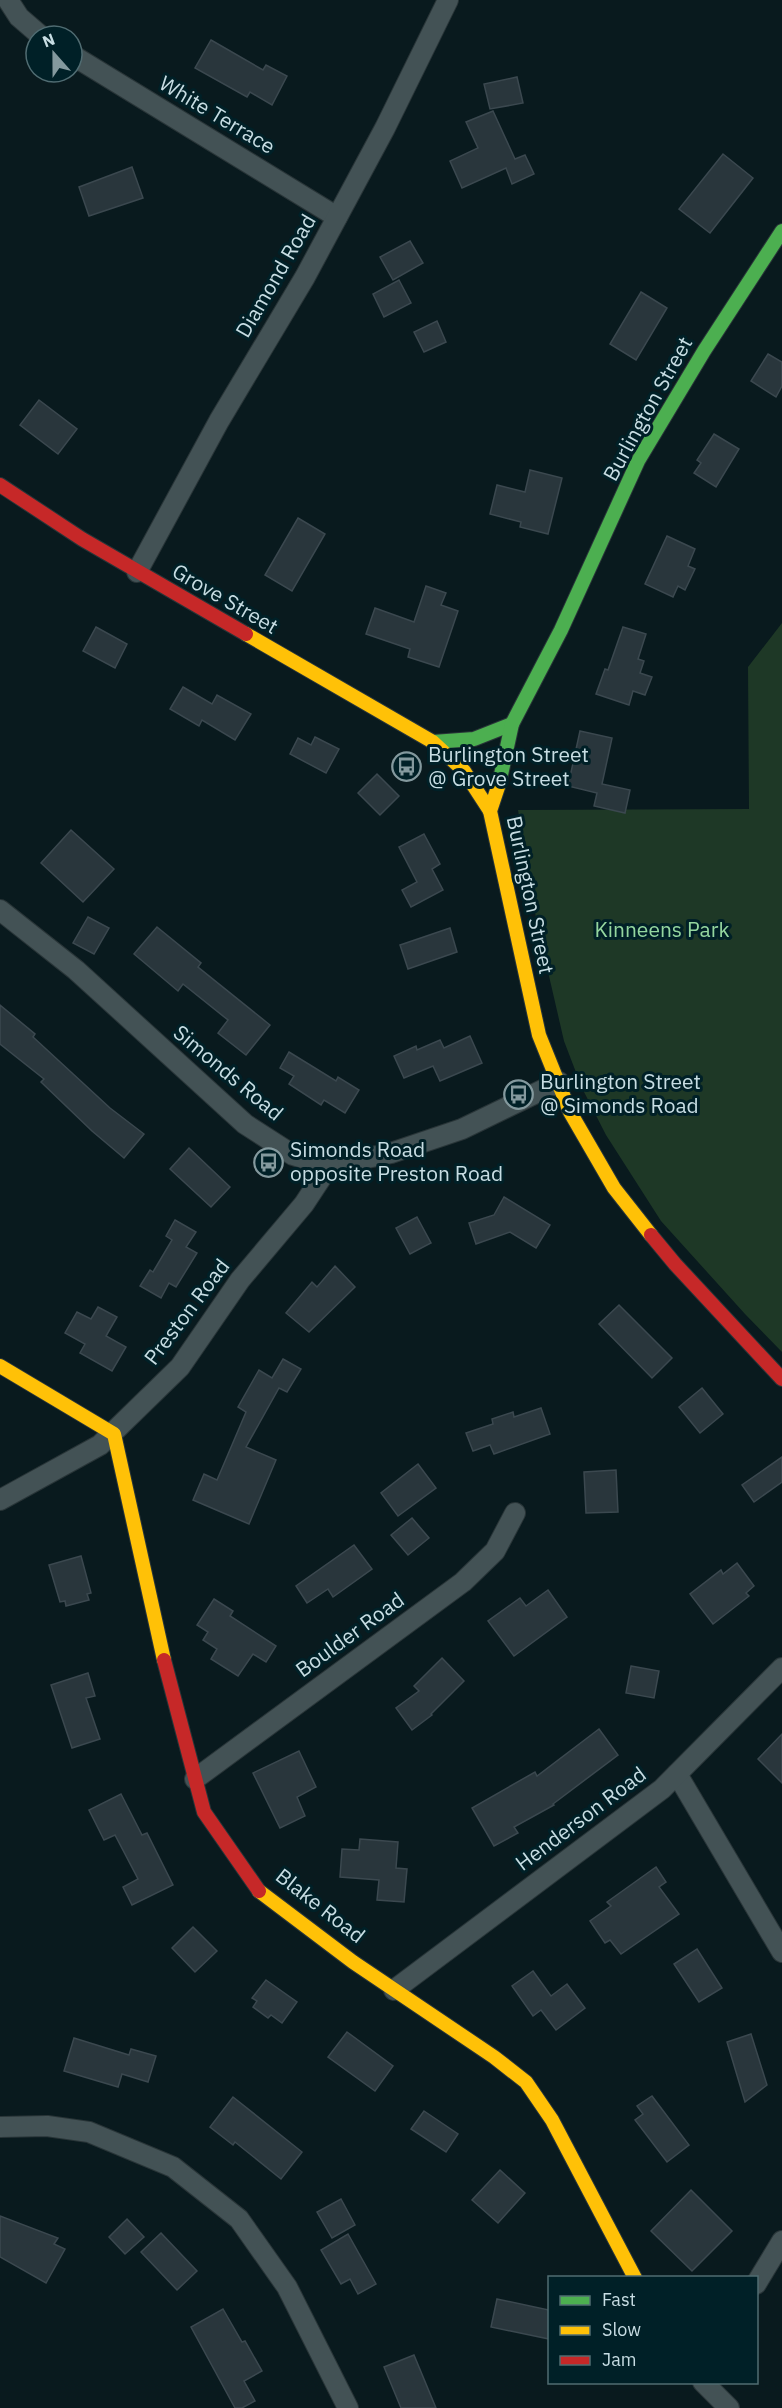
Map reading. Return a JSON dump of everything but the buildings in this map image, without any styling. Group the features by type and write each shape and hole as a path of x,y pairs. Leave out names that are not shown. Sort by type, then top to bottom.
{"street":[{"path":"8,0 19,17 27,24"},
{"name":"Diamond Road","path":"137,572 219,421 305,277 385,128 448,0"},
{"name":"White Terrace","path":"84,62 337,217"},
{"name":"Burlington Street","path":"782,231 704,351 638,461 561,630 512,724 502,775 490,811 539,1035 570,1112 614,1188 675,1264 782,1379"},
{"name":"Grove Street","path":"0,485 137,572 433,742 464,771 490,811"},
{"path":"433,742 450,743 480,739 512,724"},
{"name":"Simonds Road","path":"0,910 76,970 245,1124 294,1155 329,1167"},
{"path":"329,1167 391,1153 462,1129 559,1082"},
{"name":"Preston Road","path":"0,1500 100,1445 114,1434 180,1367 240,1280 304,1204 329,1167"},
{"path":"0,1366 114,1434"},
{"name":"Blake Road","path":"114,1434 159,1640 204,1812 257,1890 394,1990 494,2057 526,2082 552,2121 634,2276"},
{"name":"Boulder Road","path":"195,1779 463,1582 495,1551 515,1514"},
{"name":"Henderson Road","path":"394,1990 662,1789 782,1668"},
{"path":"677,1774 782,1952"},
{"path":"0,2127 47,2126 89,2132 173,2167 238,2219 287,2287 348,2408"},
{"path":"758,2281 782,2241"},
{"path":"706,2384 729,2408"}],"green space":[{"name":"Kinneens Park","path":"782,623 782,1352 661,1221 606,1135 582,1088 564,1041 537,924 518,810 749,809 748,667"}],"traffic: fast":[{"path":"499,784 512,724 561,630 638,461 704,351 782,231"},
{"path":"433,742 474,739 512,724"}],"traffic: slow":[{"path":"246,634 433,742 464,771 490,811"},
{"path":"499,784 490,811 539,1035 570,1112 614,1188 651,1235"},
{"path":"0,1366 114,1434 164,1660"},
{"path":"259,1891 353,1962 494,2057 526,2082 552,2120 634,2276"}],"traffic: jam":[{"path":"0,485 82,539 246,634"},
{"path":"651,1235 782,1379"},
{"path":"164,1660 204,1812 259,1891"}],"place":[{"name":"Burlington Street @ Grove Street","path":"407,767"},
{"name":"Burlington Street @ Simonds Road","path":"519,1094"},
{"name":"Simonds Road opposite Preston Road","path":"269,1162"}]}
